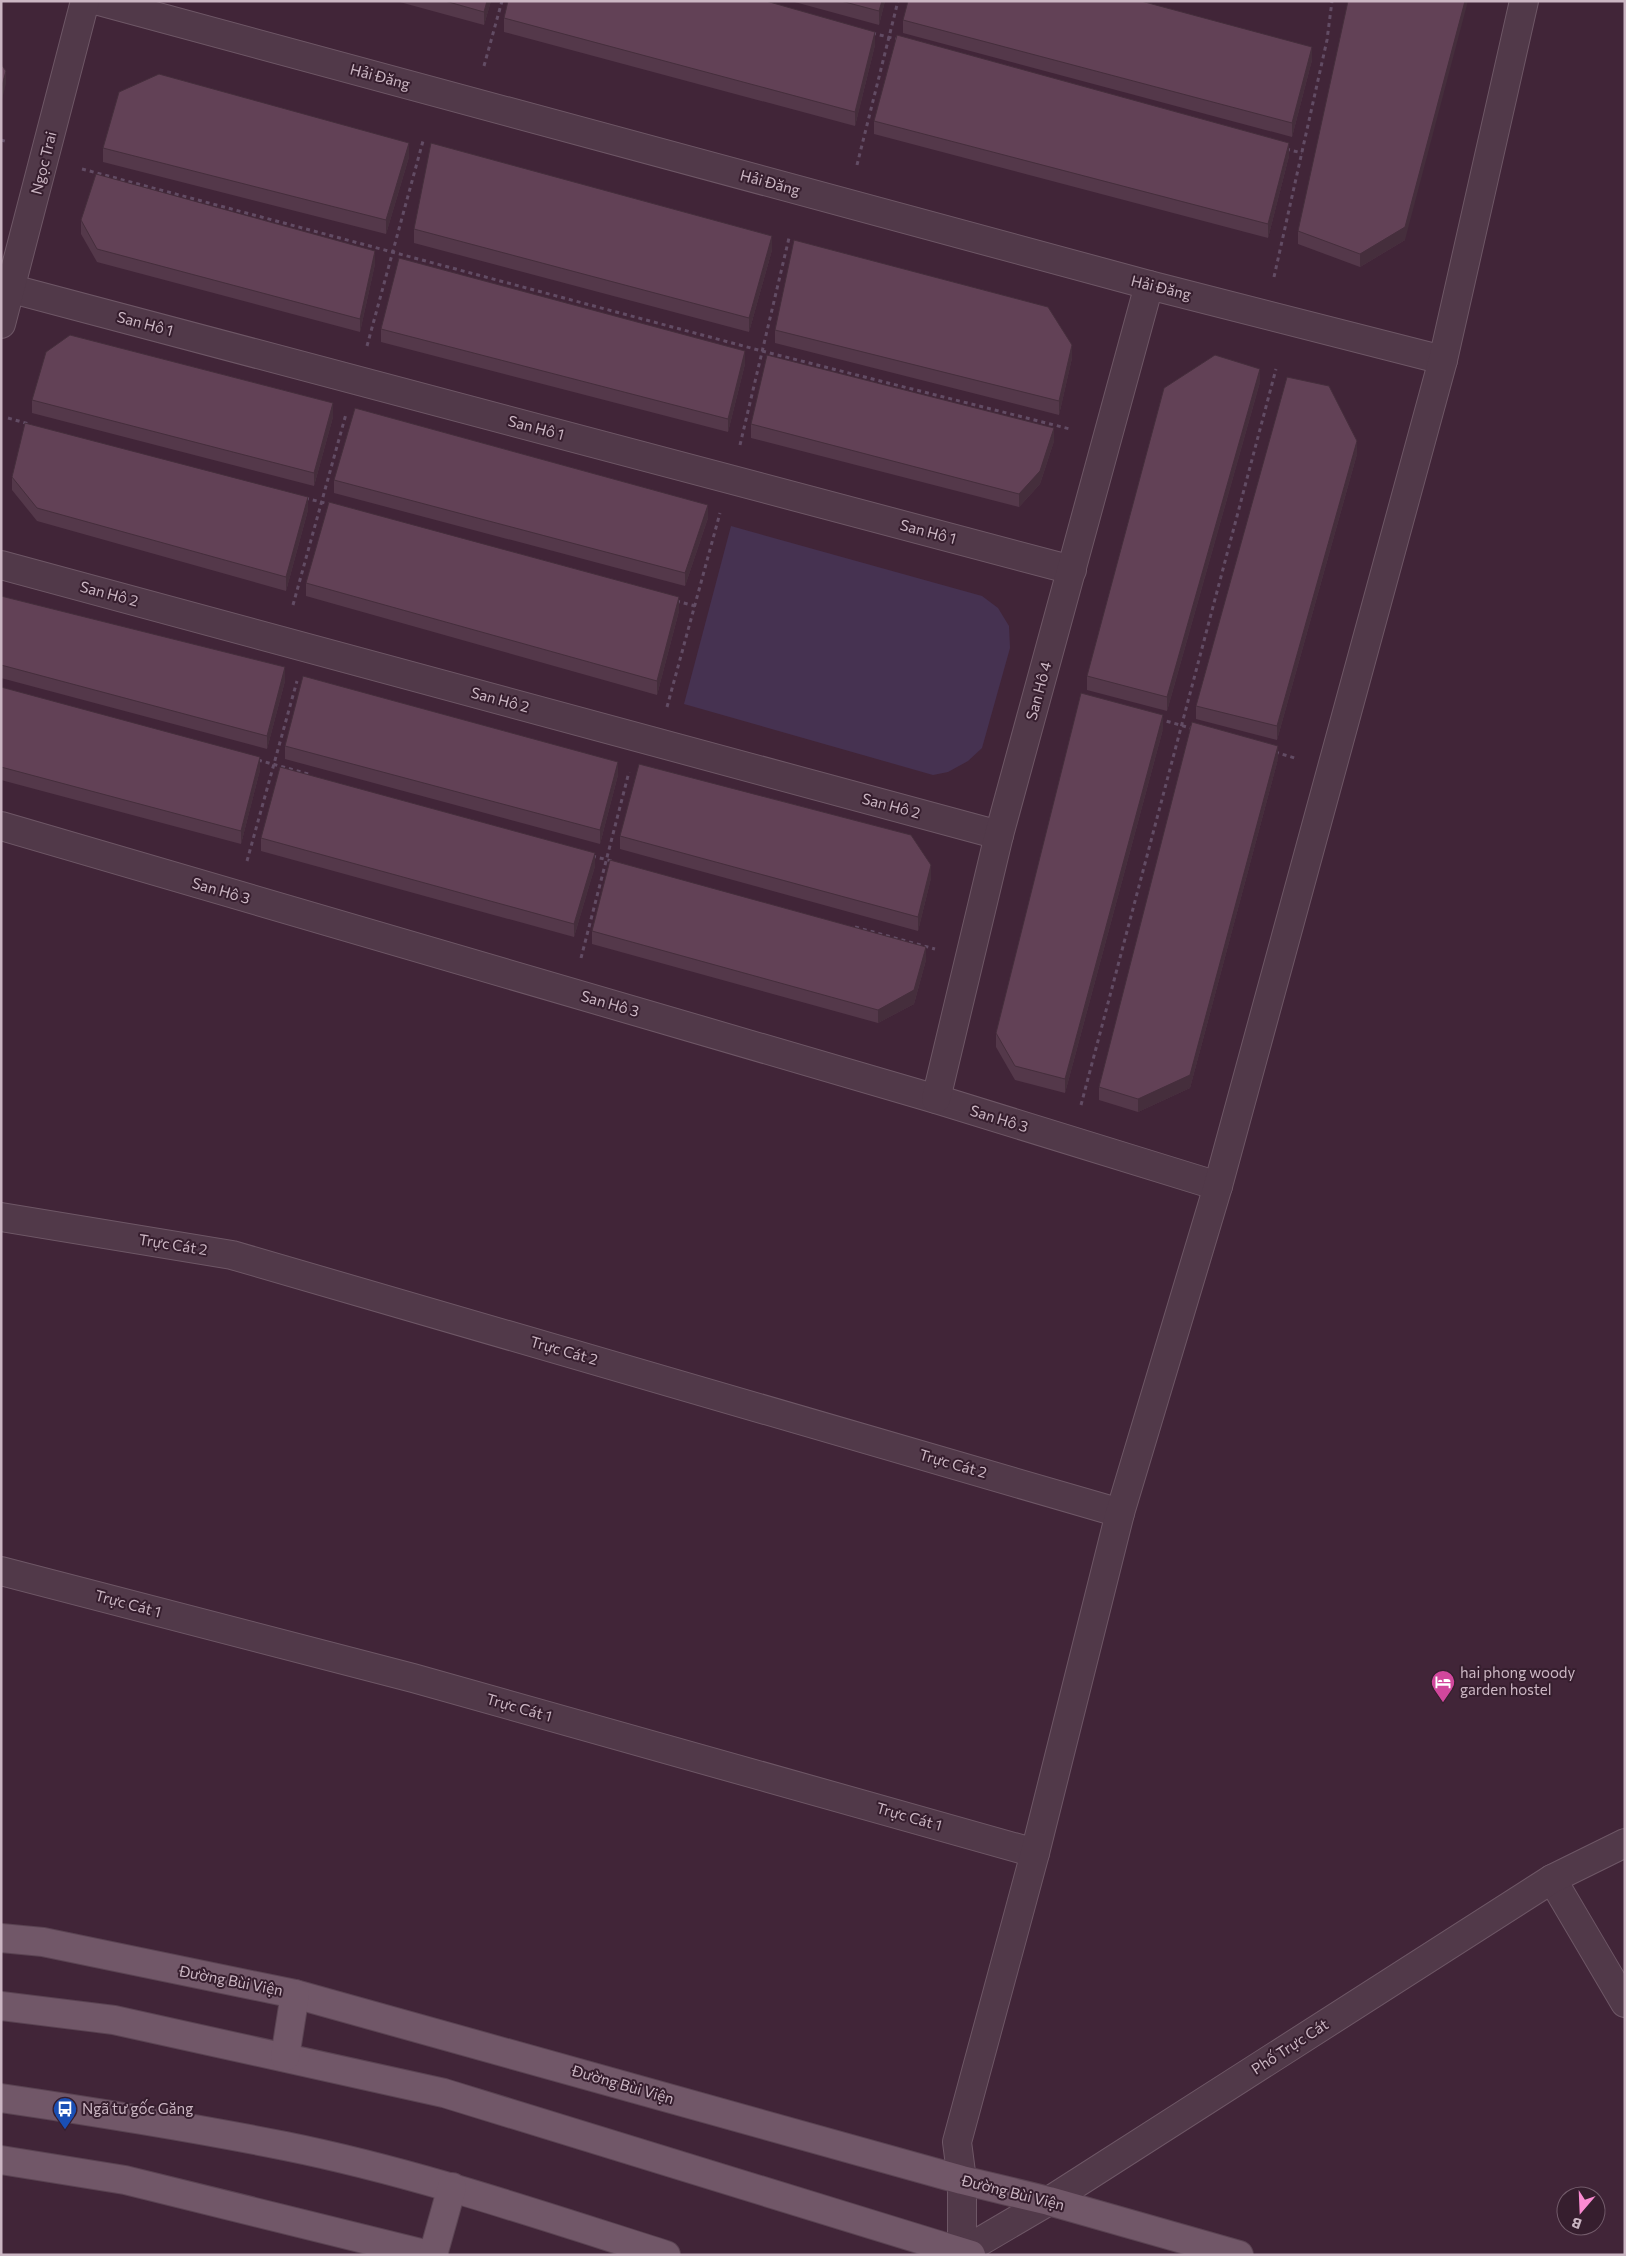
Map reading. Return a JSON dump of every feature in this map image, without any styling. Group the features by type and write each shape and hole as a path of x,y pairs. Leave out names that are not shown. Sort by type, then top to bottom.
{"main road":[{"name":"Đường Bùi Viện","path":"1,1938 43,1942 295,1994 962,2180 1049,2201 1239,2255"},
{"path":"285,2057 295,1994"},
{"path":"1,2006 114,2020 444,2092 963,2254"},
{"path":"1,2098 120,2116 286,2146 452,2187 666,2255"},
{"path":"1,2160 125,2180 429,2255"},
{"path":"433,2255 452,2187"}],"street":[{"name":"Ngọc Trai","path":"1,324 6,288 85,1"},
{"name":"Hải Đăng","path":"99,1 1149,285 1443,360"},
{"path":"963,2254 962,2180 957,2142 1035,1853 1120,1513 1218,1186 1443,360 1524,1"},
{"name":"San Hô 4","path":"936,1099 999,835 1149,285"},
{"name":"San Hô 1","path":"6,288 1072,570"},
{"name":"San Hô 2","path":"1,565 999,835"},
{"name":"San Hô 3","path":"1,826 936,1099 1218,1186"},
{"name":"Trực Cát 2","path":"1,1217 232,1255 1120,1513"},
{"name":"Trực Cát 1","path":"1,1571 413,1678 1035,1853"},
{"name":"Phố Trực Cát","path":"963,2254 1552,1879 1625,1843"},
{"path":"1552,1879 1625,2003"}],"path":[{"path":"484,66 502,1"},
{"path":"857,165 898,1"},
{"path":"1274,277 1327,40 1332,1"},
{"path":"870,32 908,43"},
{"path":"1,140 8,142"},
{"path":"366,347 423,140"},
{"path":"1283,148 1302,153"},
{"path":"82,169 762,351 1070,429"},
{"path":"739,448 789,238"},
{"path":"1080,1108 1276,369"},
{"path":"291,613 348,406"},
{"path":"8,418 36,426"},
{"path":"302,497 340,508"},
{"path":"665,715 721,506"},
{"path":"676,601 695,606"},
{"path":"245,869 299,674"},
{"path":"1153,717 1199,730"},
{"path":"1271,751 1298,759"},
{"path":"255,760 321,778"},
{"path":"581,959 631,764"},
{"path":"587,854 616,862"},
{"path":"850,926 935,949"}],"shaded area":[{"path":"731,526 982,596 998,608 1009,626 1010,648 982,748 968,761 948,772 933,775 684,704"}],"building":[{"path":"445,1 487,1 484,12"},
{"path":"508,1 766,1 875,32 855,112 504,18"},
{"path":"841,1 882,1 879,11"},
{"path":"908,1 1141,1 1312,47 1292,123 903,20"},
{"path":"1348,1 1465,1 1405,227 1360,254 1298,231"},
{"path":"897,35 1289,143 1268,224 874,121"},
{"path":"1,64 6,71 1,89"},
{"path":"159,74 409,143 386,220 103,148 119,92"},
{"path":"431,143 772,236 749,318 414,229"},
{"path":"96,174 375,251 360,319 97,249 81,220"},
{"path":"794,240 1048,307 1072,345 1059,401 775,330"},
{"path":"399,258 745,351 728,419 381,329"},
{"path":"70,335 333,403 314,473 32,400 46,352"},
{"path":"767,355 1054,428 1040,471 1019,494 751,424"},
{"path":"1215,355 1260,369 1167,697 1087,676 1164,388"},
{"path":"1287,377 1329,386 1357,441 1277,726 1196,706"},
{"path":"355,408 708,505 685,573 334,480"},
{"path":"25,423 308,497 286,577 37,508 12,477"},
{"path":"329,502 679,597 657,681 306,583"},
{"path":"1,596 285,667 267,736 1,665"},
{"path":"303,676 618,762 600,830 285,746"},
{"path":"1,687 260,757 241,831 1,767"},
{"path":"1081,693 1163,715 1065,1079 1015,1066 996,1033"},
{"path":"1192,722 1278,746 1190,1075 1138,1099 1099,1087"},
{"path":"639,764 911,835 931,865 918,917 620,836"},
{"path":"280,767 595,853 574,924 261,838"},
{"path":"610,860 926,947 914,990 878,1010 592,931"}],"place":[{"name":"hai phong woody garden hostel","path":"1443,1703"},
{"name":"Ngã tư gốc Găng","path":"65,2130"}]}
